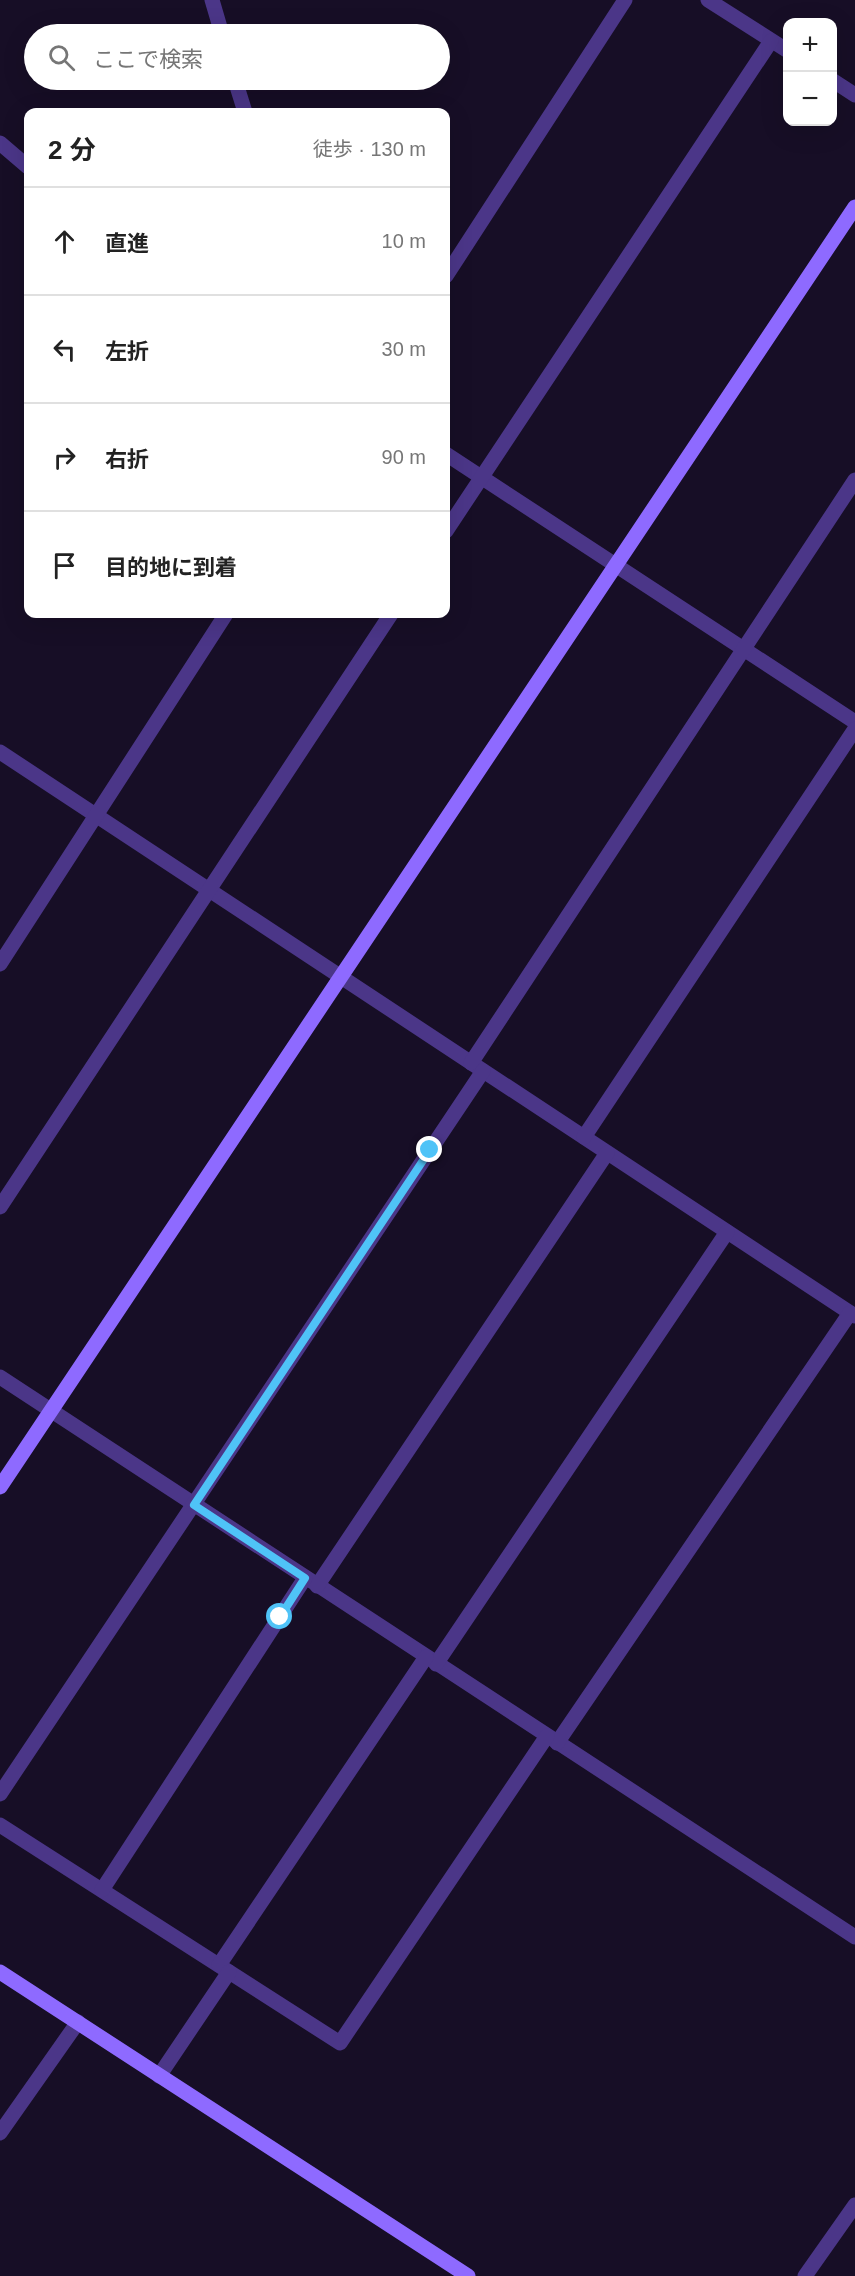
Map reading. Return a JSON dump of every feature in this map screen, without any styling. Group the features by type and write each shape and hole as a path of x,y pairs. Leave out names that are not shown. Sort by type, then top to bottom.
{"street":[{"path":"212,0 219,24"},
{"path":"450,270 625,0"},
{"path":"708,0 783,48"},
{"path":"450,525 771,41"},
{"path":"837,83 855,94"},
{"path":"238,90 244,108"},
{"path":"0,143 24,164"},
{"path":"0,1487 855,207"},
{"path":"450,457 855,722"},
{"path":"0,1794 194,1505 743,649 855,480"},
{"path":"0,964 223,618"},
{"path":"0,1207 388,618"},
{"path":"584,1137 855,729"},
{"path":"0,752 852,1314 340,2043 0,1825"},
{"path":"102,1890 607,1153"},
{"path":"159,2076 224,1968 431,1660 728,1232"},
{"path":"0,1377 50,1412 855,1937"},
{"path":"0,1972 468,2276"},
{"path":"0,2133 78,2022"},
{"path":"806,2276 855,2205"}],"route":[{"path":"280,1617 305,1578 194,1505 430,1150"}]}
